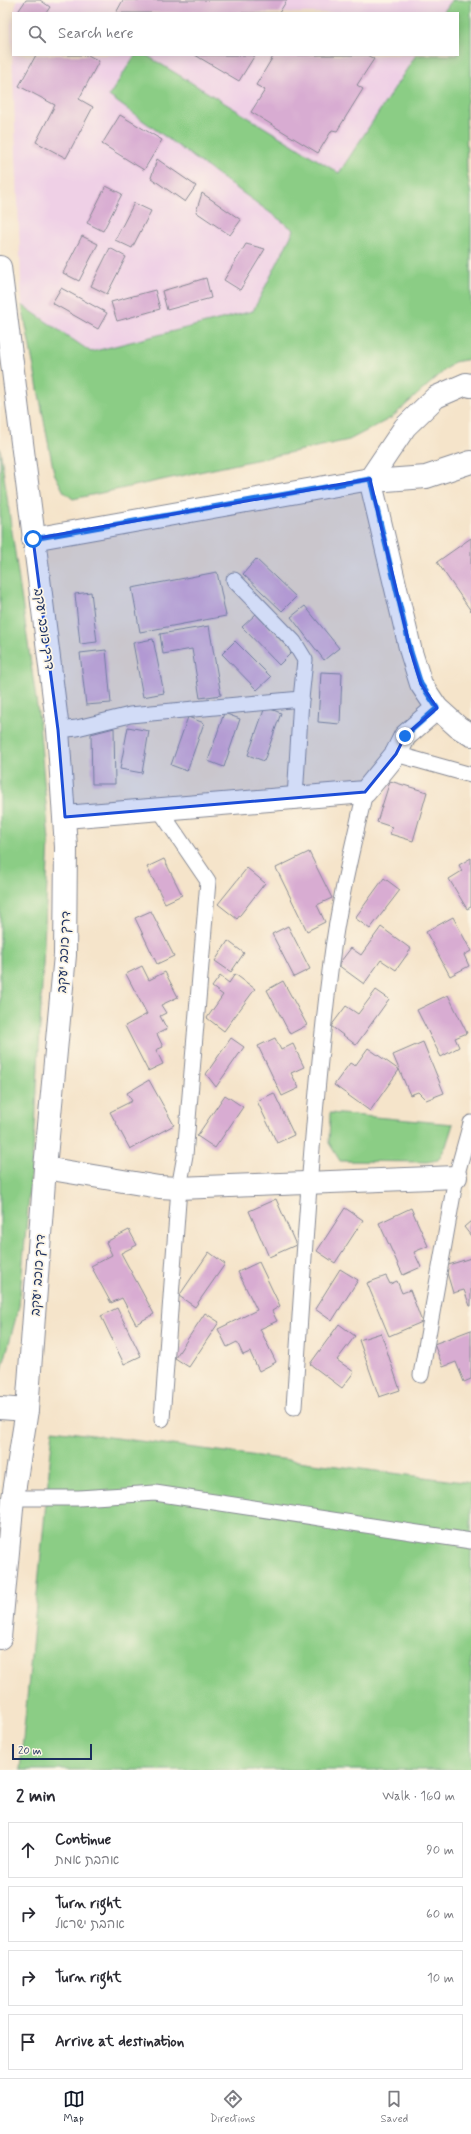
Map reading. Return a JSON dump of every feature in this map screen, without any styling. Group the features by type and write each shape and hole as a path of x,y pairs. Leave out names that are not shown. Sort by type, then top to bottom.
{"street":[{"name":"דרך כוכב יעקב","path":"0,267 58,730 65,817 65,954 45,1168 27,1410 13,1498 0,1638"},
{"path":"471,386 466,384 436,398 405,428 370,479 411,652 421,684 437,708 458,727 471,736"},
{"path":"33,539 370,479 386,480 426,476 471,462"},
{"path":"65,817 365,792 396,754 405,736 437,708"},
{"path":"45,1168 159,1187 178,1188 456,1177"},
{"path":"0,1408 27,1410"}],"lane":[{"path":"234,580 294,642 305,660 295,798"},
{"path":"58,730 77,728 130,715 301,699"},
{"path":"396,754 471,775"},
{"path":"294,1407 308,1183 331,962 350,859 365,792"},
{"path":"159,809 208,881 185,1155 178,1188 162,1419"},
{"path":"421,1375 456,1177 471,1123"},
{"path":"13,1498 79,1498 155,1493 471,1541"}],"highlighted area":[{"path":"370,479 411,652 421,684 437,708 405,736 396,754 365,792 65,817 58,730 33,539"}],"shaded area":[{"path":"17,0 452,0 444,12 14,12"},
{"path":"12,20 12,50 11,25"},
{"path":"12,56 134,56 109,96 294,230 254,311 91,352 22,305"},
{"path":"148,56 415,56 339,173"}],"green space":[{"path":"452,0 471,0 471,85 466,105 467,171 471,196 471,359 454,362 391,418 349,440 73,499 64,492 54,473 22,305 91,352 253,311 294,230 109,96 134,56 148,56 339,173 415,56 459,56 459,12 444,12"},
{"path":"0,448 39,720 49,841 35,1129 19,1306 0,1377"},
{"path":"330,1113 453,1124 446,1146 438,1160 427,1162 340,1161 329,1143"},
{"path":"53,1430 471,1483 471,1770 20,1770"}],"building":[{"path":"26,0 40,0 50,7 47,12 18,12"},
{"path":"123,0 287,0 280,12 117,12"},
{"path":"35,56 90,56 99,61 79,99 93,107 66,158 36,142 55,105 19,86"},
{"path":"197,56 254,56 239,81"},
{"path":"273,56 369,56 374,59 357,85 363,89 337,131 332,130 318,153 251,112 265,90 256,85"},
{"path":"120,115 162,140 144,170 102,144"},
{"path":"157,159 196,186 185,202 151,178"},
{"path":"106,186 122,194 103,231 87,223"},
{"path":"202,193 241,220 230,235 196,212"},
{"path":"134,203 151,211 132,248 115,240"},
{"path":"82,236 98,244 79,281 63,273"},
{"path":"246,244 265,249 240,290 224,280"},
{"path":"110,248 126,257 107,294 91,286"},
{"path":"206,278 211,298 167,310 162,291"},
{"path":"61,288 107,313 98,329 52,303"},
{"path":"155,290 160,309 117,321 111,302"},
{"path":"471,538 471,611 437,562"},
{"path":"256,559 296,597 282,611 243,574"},
{"path":"217,572 226,616 140,632 132,588"},
{"path":"91,592 97,642 80,644 75,594"},
{"path":"305,606 339,648 324,660 291,617"},
{"path":"256,614 292,652 279,665 242,627"},
{"path":"209,626 221,695 200,698 192,649 163,654 160,634"},
{"path":"153,639 164,693 143,697 133,643"},
{"path":"235,641 271,677 257,690 222,654"},
{"path":"106,650 111,703 86,705 80,653"},
{"path":"321,672 342,673 340,724 318,722"},
{"path":"265,707 281,713 264,761 248,755"},
{"path":"224,713 240,719 224,767 208,761"},
{"path":"188,717 204,723 187,771 171,765"},
{"path":"128,727 149,731 142,773 120,769"},
{"path":"114,728 115,784 92,784 91,734"},
{"path":"390,781 427,792 413,841 390,834 392,827 377,822"},
{"path":"309,852 332,898 317,905 325,922 307,931 276,868"},
{"path":"471,858 471,907 467,909 449,879 462,871 459,865"},
{"path":"164,859 182,895 165,903 147,867"},
{"path":"247,868 265,883 237,919 218,904"},
{"path":"384,878 400,890 370,929 355,918"},
{"path":"151,911 174,956 157,964 135,918"},
{"path":"453,917 471,951 464,955 469,966 450,976 426,932"},
{"path":"288,926 310,969 294,977 272,934"},
{"path":"381,927 411,949 396,970 381,960 364,984 338,965 351,948 361,955"},
{"path":"228,941 244,953 231,972 215,961"},
{"path":"142,966 149,980 165,972 178,997 161,1005 166,1013 160,1016 167,1029 157,1034 163,1047 156,1050 163,1064 148,1071 125,1026 147,1014 126,974"},
{"path":"235,974 255,989 224,1031 207,1018 223,995 212,987 220,976 229,983"},
{"path":"283,981 307,1025 290,1034 267,990"},
{"path":"376,990 389,999 356,1045 331,1026 346,1006 358,1014"},
{"path":"448,995 467,1033 455,1038 459,1047 441,1057 417,1010"},
{"path":"231,1038 244,1047 216,1087 206,1074"},
{"path":"275,1038 281,1050 293,1044 304,1067 291,1073 299,1088 282,1096 258,1046"},
{"path":"423,1042 444,1093 426,1100 418,1092 410,1095 393,1055"},
{"path":"368,1048 399,1070 370,1111 334,1085 350,1063 355,1066"},
{"path":"149,1080 174,1125 130,1149 110,1112 132,1101 127,1093"},
{"path":"274,1093 294,1135 277,1143 257,1101"},
{"path":"225,1095 243,1107 215,1148 197,1136"},
{"path":"276,1199 296,1245 269,1257 249,1211"},
{"path":"345,1208 363,1220 335,1263 317,1251"},
{"path":"411,1208 428,1246 414,1252 421,1267 403,1275 379,1223"},
{"path":"471,1221 471,1236 464,1227"},
{"path":"129,1230 137,1245 121,1253 154,1314 136,1324 122,1298 111,1303 91,1266 112,1255 106,1242"},
{"path":"209,1252 225,1264 195,1307 179,1296"},
{"path":"471,1258 470,1306 464,1290 453,1293 445,1266"},
{"path":"259,1262 280,1306 272,1311 277,1321 260,1329 276,1362 259,1371 250,1352 243,1355 237,1342 227,1347 218,1329 257,1310 238,1272"},
{"path":"340,1269 358,1280 332,1321 315,1309"},
{"path":"386,1276 390,1284 397,1281 402,1293 410,1290 422,1322 389,1336 367,1283"},
{"path":"117,1308 141,1356 124,1364 101,1316"},
{"path":"205,1313 219,1322 189,1367 175,1358"},
{"path":"339,1324 355,1336 337,1360 354,1372 342,1388 310,1364"},
{"path":"471,1330 471,1379 464,1382 456,1362 443,1367 434,1344"},
{"path":"381,1333 400,1390 379,1397 359,1340"}],"route":[{"path":"33,539 370,479 411,652 421,684 437,708 405,736"}]}
